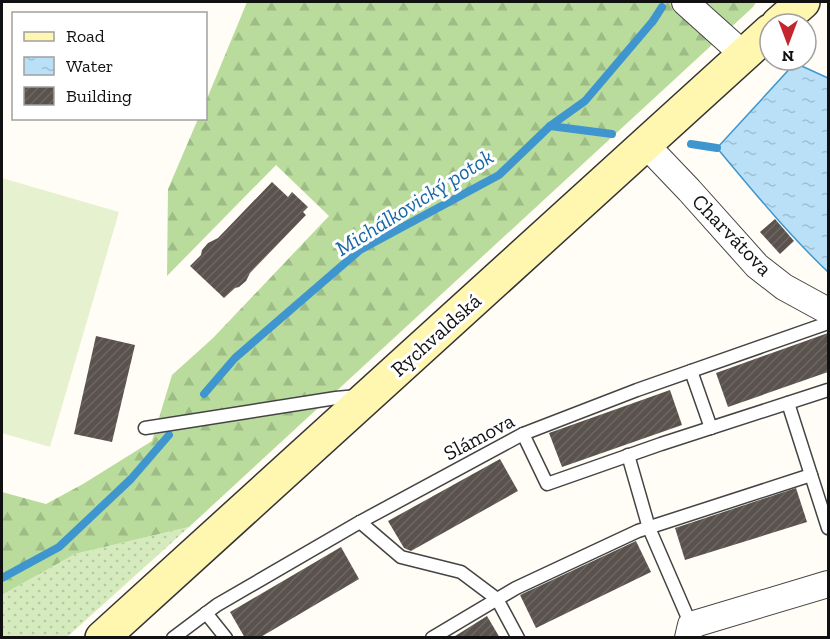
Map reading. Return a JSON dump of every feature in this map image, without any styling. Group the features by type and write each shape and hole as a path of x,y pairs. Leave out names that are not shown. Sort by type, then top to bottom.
{"street":[{"path":"685,2 744,55"},
{"path":"792,12 803,2"},
{"name":"Rychvaldská","path":"102,638 758,42"},
{"name":"Charvátova","path":"646,145 757,266 784,287 828,310"},
{"path":"689,632 828,584"}],"lane":[{"name":"Slámova","path":"173,638 217,605 360,522 523,434 637,390 828,323"},
{"path":"691,371 711,428"},
{"path":"523,434 547,484 628,455 828,390"},
{"path":"145,428 371,394"},
{"path":"788,403 828,528"},
{"path":"628,455 649,528 689,632"},
{"path":"432,638 516,588 638,531 811,475"},
{"path":"360,522 401,557 461,572 497,599 518,638"},
{"path":"206,613 225,638"}],"green space":[{"path":"247,2 756,2 189,527 75,554 2,595 2,492 46,504 152,441 172,375 213,338 329,216 276,165 167,276 168,189 198,120 207,120 207,99"},
{"path":"2,178 119,212 50,447 2,433"},
{"path":"189,527 67,637 2,637 2,595 75,554"}],"water":[{"path":"787,72 815,72 828,78 828,272 757,196 717,148"}],"building":[{"path":"272,182 288,197 292,192 308,207 303,212 306,215 250,273 246,281 224,298 190,266 201,255 208,243 218,238"},
{"path":"775,219 794,241 780,254 760,232"},
{"path":"828,333 828,372 728,407 716,373"},
{"path":"96,336 135,345 112,442 74,434"},
{"path":"670,390 682,425 562,467 549,433"},
{"path":"500,459 518,491 411,551 404,548 388,521"},
{"path":"796,488 807,522 685,560 675,528"},
{"path":"636,541 651,572 536,628 520,595"},
{"path":"341,547 359,579 259,638 245,638 230,612"},
{"path":"487,616 500,638 452,638"}],"waterway":[{"name":"Michálkovický potok","path":"204,394 235,358 360,250 499,175 550,126 585,101 653,21 662,7"},
{"path":"550,126 612,134"},
{"path":"691,144 717,148"},
{"name":"Michálkovický potok","path":"2,578 59,547 131,479 169,435"}]}
